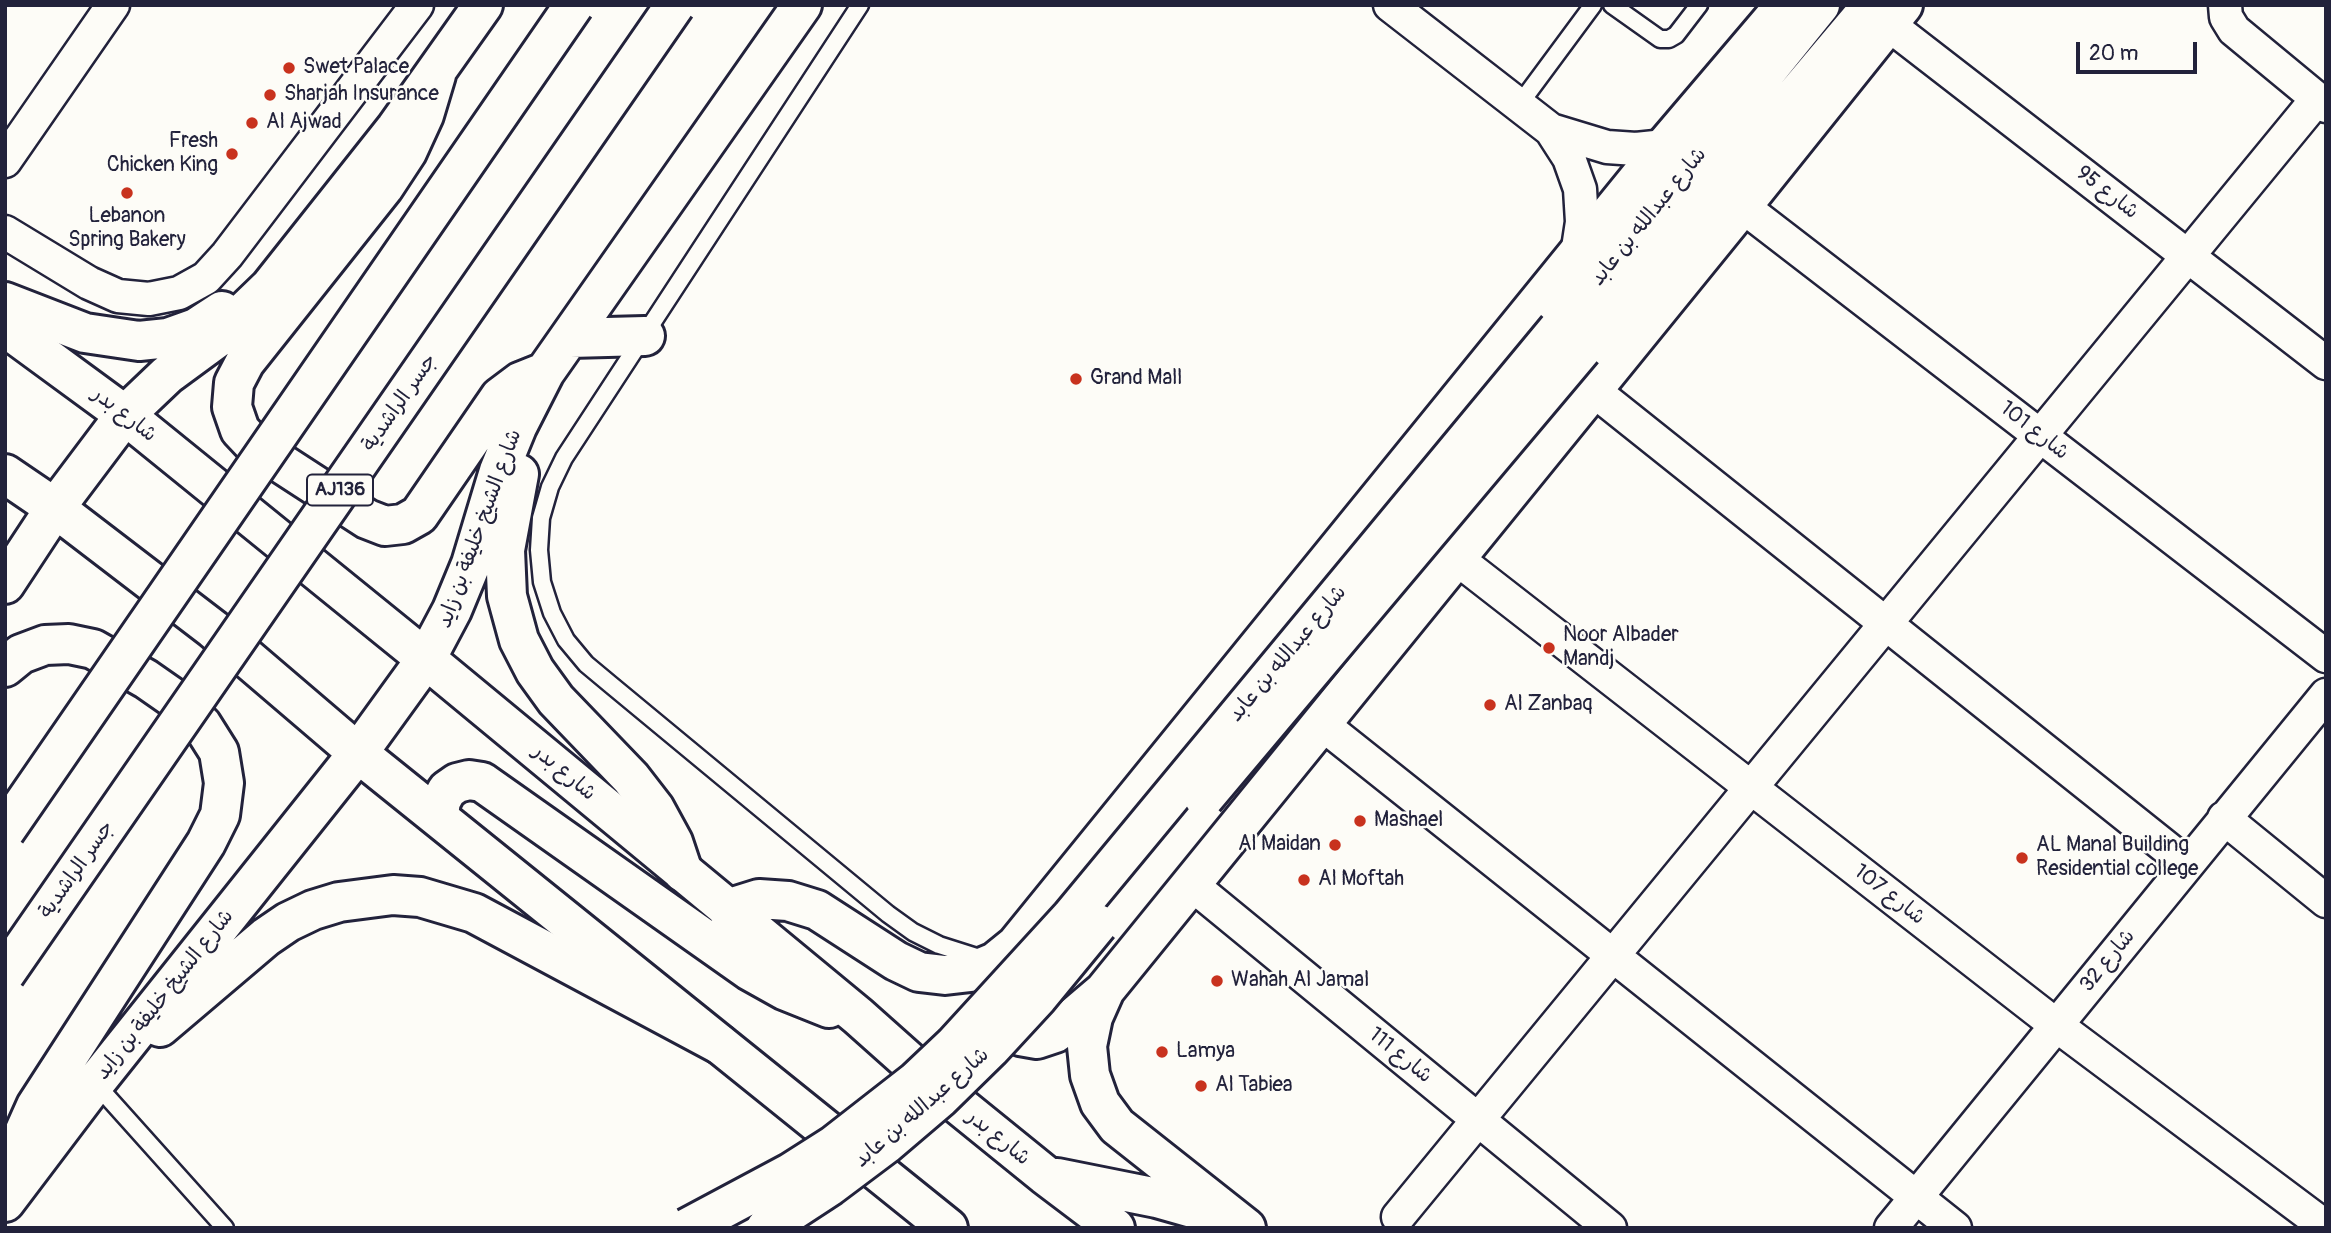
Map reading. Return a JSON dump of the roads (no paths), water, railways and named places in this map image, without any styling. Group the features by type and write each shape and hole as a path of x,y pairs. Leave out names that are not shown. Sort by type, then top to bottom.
{"main road":[{"path":"5,584 55,508 125,415 150,390 216,339 270,287 396,128 483,5"},
{"path":"5,831 573,5"},
{"name":"جسر الراشدية","path":"5,974 675,5"},
{"name":"شارع الشيخ خليفة بن زايد","path":"6,1200 95,1083 358,753 426,659 462,587 499,471 541,378 803,5"},
{"name":"شارع عبدالله بن عابد","path":"1105,990 1055,1033 1037,1038 1020,1036 1005,1026 996,1011 994,994 1006,953 1665,146 1785,5"},
{"name":"شارع عبدالله بن عابد","path":"766,1228 830,1186 886,1144 940,1098 1038,997 1570,339 1820,5"},
{"path":"1245,1228 1117,1126 1100,1103 1090,1075 1087,1046 1093,1017 1105,990 1742,206 1887,11"},
{"name":"شارع عبدالله بن عابد","path":"687,1228 790,1173 834,1145 916,1081 954,1045 1071,917 1570,339 1887,11"},
{"path":"436,75 424,115 407,152 384,187 245,362 234,383 232,407 240,430 256,447 367,519 385,526 403,524 419,516 500,397 520,382 541,378 505,550 507,596 519,640 535,671 556,700 631,778 655,809 673,842 682,872"},
{"path":"5,302 85,333 109,338 139,341 168,338 197,328 222,312 242,292 346,166 369,145 396,128"},
{"name":"شارع بدر","path":"5,327 125,415 426,659 858,1016 950,1098 1115,1228"},
{"path":"570,338 645,336"},
{"path":"5,474 55,508 213,629 358,753 947,1228"},
{"path":"5,667 21,654 44,645 69,644 93,649 146,679 179,702 202,725 219,752 224,783 220,815 206,843 36,1106 23,1135 6,1200"},
{"path":"445,823 439,814 441,801 447,790 457,783 469,780 482,782 750,971 820,1006 858,1016"},
{"path":"95,1083 266,937 288,922 339,902 393,895 420,897 474,913 719,1044"},
{"path":"727,909 759,899 788,901 817,910 895,961 919,972 945,975 971,972 1006,953"},
{"path":"1045,1175 1189,1206 1245,1228"}],"street":[{"path":"5,161 113,5"},
{"path":"1390,5 1551,130 1569,158 1580,189 1582,222 1577,255"},
{"path":"1398,1217 2189,257 2322,103 2234,30 2227,17 2225,5"},
{"path":"5,232 89,283 118,296 149,299 179,293 206,278 226,256 407,9"},
{"name":"شارع 95","path":"1887,11 2189,257 2326,363"},
{"path":"1551,130 1607,147 1636,149 1665,146"},
{"name":"شارع 101","path":"1742,206 2326,656"},
{"path":"1593,390 2187,864"},
{"name":"شارع 107","path":"1456,558 2056,1025 2326,1227"},
{"name":"شارع 32","path":"1891,1228 2326,695"},
{"path":"1322,724 1955,1228"},
{"path":"2224,818 2326,901"},
{"name":"شارع 111","path":"1191,884 1609,1228"}],"lane":[{"path":"860,5 564,458 550,487 541,518 539,550 542,582 552,613 566,640 586,664 888,914 913,932 967,955 1006,953"},
{"path":"1519,105 1593,5"},
{"path":"1612,5 1660,39 1669,39 1699,5"},
{"path":"95,1083 225,1228"}],"place":[{"name":"Swet Palace","path":"289,68"},
{"name":"Sharjah Insurance","path":"270,95"},
{"name":"Al Ajwad","path":"252,123"},
{"name":"Fresh Chicken King","path":"232,154"},
{"name":"Lebanon Spring Bakery","path":"127,193"},
{"name":"Grand Mall","path":"1076,379"},
{"name":"Noor Albader Mandj","path":"1549,648"},
{"name":"Al Zanbaq","path":"1490,705"},
{"name":"Mashael","path":"1360,821"},
{"name":"Al Maidan","path":"1335,845"},
{"name":"AL Manal Building Residential college","path":"2022,858"},
{"name":"Al Moftah","path":"1304,880"},
{"name":"Wahah Al Jamal","path":"1217,981"},
{"name":"Lamya","path":"1162,1052"},
{"name":"Al Tabiea","path":"1201,1086"}]}
